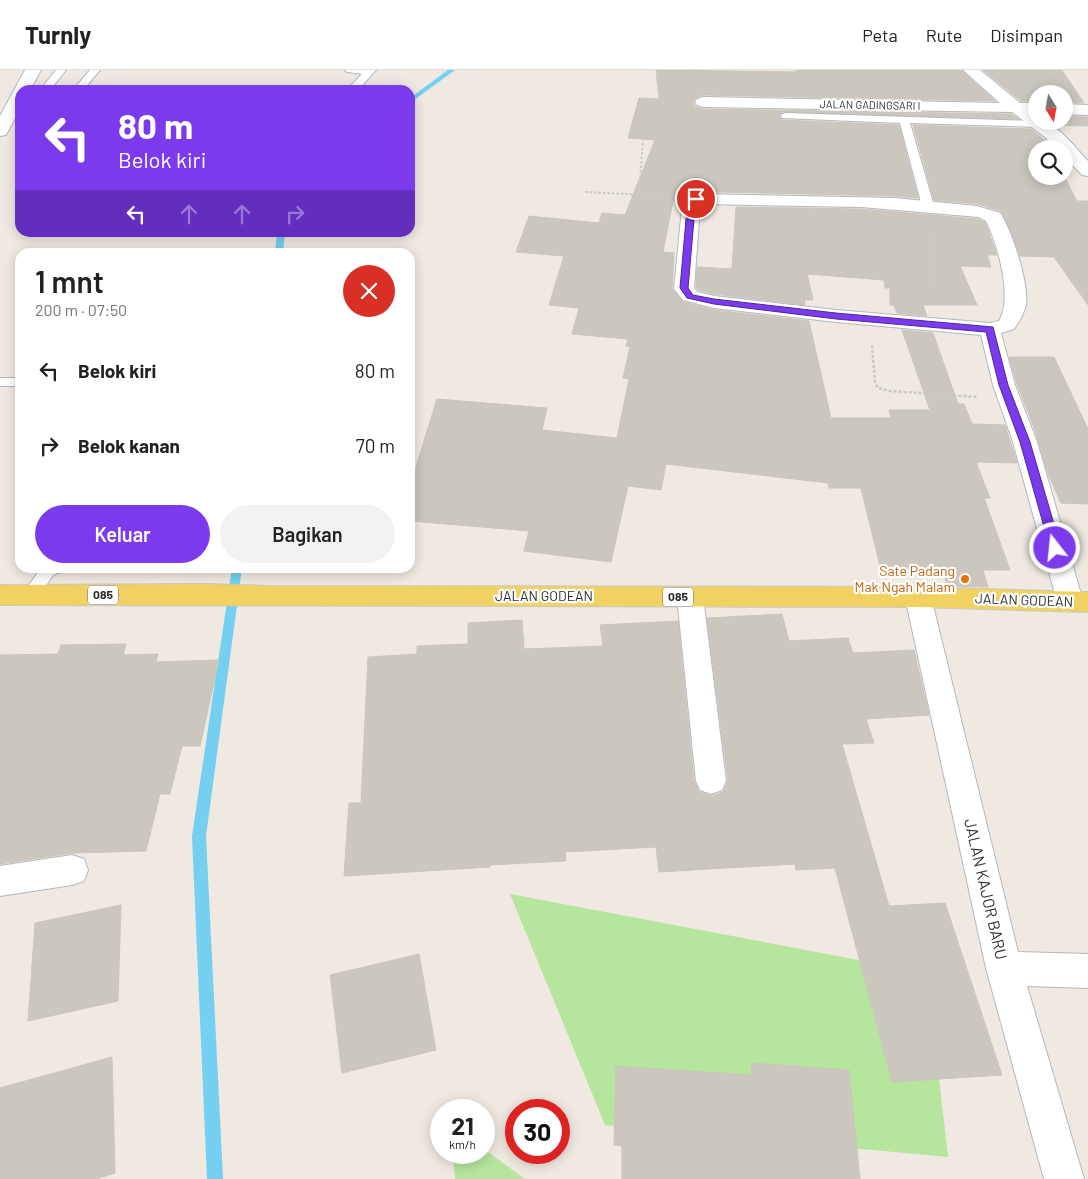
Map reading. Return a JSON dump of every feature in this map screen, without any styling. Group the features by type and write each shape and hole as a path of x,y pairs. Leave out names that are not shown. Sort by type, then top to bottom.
{"main road":[{"name":"JALAN GODEAN","path":"0,596 206,594 269,596 918,597 1079,602"}],"street":[{"path":"25,85 33,70"},
{"path":"971,70 1016,108 1028,112"},
{"name":"JALAN GADINGSARI I","path":"703,102 1016,108"},
{"path":"1073,109 1088,110"},
{"path":"1049,130 1088,171"},
{"path":"696,199 928,206 985,213 996,221 1009,260 1017,297 1015,313 1007,325 990,329 871,319 714,302 690,296 684,288 691,208 696,199"},
{"path":"990,329 1004,385 1079,602"},
{"path":"690,597 711,781"},
{"name":"JALAN KAJOR BARU","path":"918,597 1004,968 1064,1179"},
{"path":"0,881 72,870"},
{"path":"1004,968 1088,971"}],"lane":[{"path":"49,85 61,70"},
{"path":"82,85 95,70"},
{"path":"350,70 369,71"},
{"path":"356,85 369,71"},
{"path":"786,116 904,120 1028,116"},
{"path":"904,120 928,206"},
{"path":"0,382 15,382"},
{"path":"31,595 46,573"}],"path":[{"path":"639,194 643,140"},
{"path":"585,192 696,199"},
{"path":"928,206 933,273 943,325"},
{"path":"871,319 873,368 875,383 878,388 890,391 1009,399"}],"green space":[{"path":"510,894 927,973 948,1157 605,1125"},
{"path":"495,1157 525,1179 455,1179 454,1164 495,1164"}],"building":[{"path":"656,70 796,72 796,70 961,70 995,101 703,95 695,98 693,103 696,107 703,109 1011,114 1018,119 782,112 779,117 782,120 899,125 918,198 675,191 663,252 674,253 672,289 683,302 714,310 809,321 831,418 891,418 889,410 930,410 902,330 933,333 958,404 964,404 972,424 1005,425 1017,463 976,462 990,498 984,498 1010,570 983,570 988,587 947,586 943,570 881,570 861,488 829,488 828,483 666,464 661,490 628,486 611,562 524,551 529,531 415,521 415,470 437,399 547,408 542,430 617,438 629,379 623,378 630,347 626,346 628,339 572,334 579,308 549,305 564,256 516,252 529,216 599,223 602,213 625,215 655,140 628,138 639,98 659,99"},
{"path":"983,70 1062,70 1072,85 1028,85 1028,101 1021,101"},
{"path":"1073,86 1084,103 1073,102"},
{"path":"1073,116 1088,117 1088,126 1073,126"},
{"path":"913,125 1032,130 1044,140 1028,140 1028,185 1069,185 1077,201 1088,201 1088,305 1054,257 1020,256 1001,211 978,204 934,200"},
{"path":"736,207 861,209 978,219 985,222 997,255 987,255 991,267 960,266 977,305 923,305 927,316 897,313 894,305 890,305 890,288 885,288 884,280 807,274 813,300 804,300 805,305 714,294 698,290 696,287 697,267 732,269"},
{"path":"1009,357 1054,357 1088,429 1088,504 1061,503 1048,474"},
{"path":"782,614 789,641 848,638 853,653 914,650 929,715 866,719 874,743 842,744 889,906 945,903 1002,1075 892,1082 835,868 796,870 795,864 659,872 656,847 565,852 566,861 344,876 349,803 361,803 368,657 417,654 417,646 468,644 468,623 522,620 524,649 603,646 600,625 678,621 694,781 699,792 712,796 723,792 728,781 707,618"},
{"path":"126,644 123,655 158,654 156,662 219,660 200,746 182,746 170,794 160,794 146,851 72,853 0,864 0,655 58,654 61,645"},
{"path":"121,905 118,1001 28,1021 35,923"},
{"path":"419,954 436,1050 342,1073 330,975"},
{"path":"112,1057 115,1173 96,1179 0,1179 0,1088"},
{"path":"751,1063 849,1070 860,1179 622,1179 622,1146 614,1145 616,1066 752,1075"}],"waterway":[{"path":"415,97 452,70"},
{"path":"279,248 280,237"},
{"path":"215,1179 199,836 236,573"}],"place":[{"name":"Sate Padang Mak Ngah Malam","path":"965,579"}],"route":[{"path":"696,199 691,208 684,288 690,296 714,302 836,316 990,329 1004,385 1025,442 1055,548"}]}
